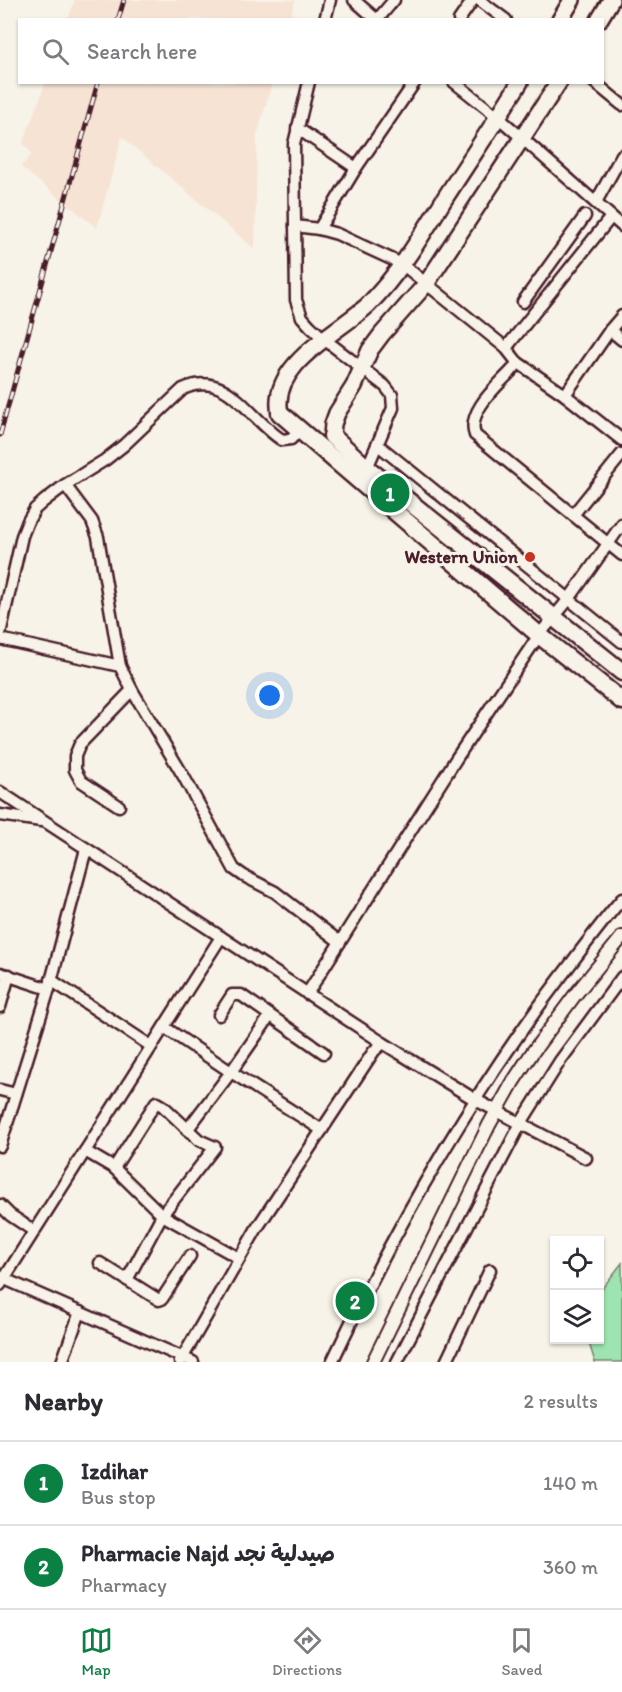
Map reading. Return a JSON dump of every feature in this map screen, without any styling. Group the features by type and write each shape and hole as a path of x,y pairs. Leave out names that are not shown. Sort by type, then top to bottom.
{"main road":[{"path":"561,18 572,0"},
{"path":"600,18 611,0"},
{"path":"519,84 391,279 354,317 307,352 291,372 279,395 280,413 539,635 622,701"},
{"path":"558,84 426,284 375,342 349,395 337,413 332,436 367,468 622,672"}],"street":[{"path":"326,18 330,0"},
{"path":"354,0 375,18"},
{"path":"379,18 394,0"},
{"path":"460,18 472,0"},
{"path":"479,0 504,18"},
{"path":"308,84 294,144 297,306 306,322 324,339 389,390 393,408 367,468"},
{"path":"319,229 356,168 414,84"},
{"path":"457,84 498,117 622,226"},
{"path":"596,84 622,105"},
{"path":"297,128 356,168"},
{"path":"596,202 622,155"},
{"path":"523,302 585,216"},
{"path":"506,348 611,217"},
{"path":"295,225 319,229 351,240 402,264 506,348 518,362 566,395 622,440"},
{"path":"558,254 571,265"},
{"path":"566,395 622,316"},
{"path":"610,330 622,340"},
{"path":"518,362 480,407 472,427 475,435 622,555"},
{"path":"0,634 22,536 35,509 65,485 124,445 177,393 196,384 211,384 225,390 282,440 291,439 299,430"},
{"path":"377,444 622,642"},
{"path":"573,515 622,454"},
{"path":"65,485 92,521 98,537 120,666 234,868 244,876 275,892 340,942"},
{"path":"307,994 456,759 539,635 569,599 622,524"},
{"path":"0,639 120,666"},
{"path":"119,806 81,781 75,770 75,756 80,744 132,690"},
{"path":"0,792 307,994 474,1099 586,1158"},
{"path":"0,815 45,822"},
{"path":"0,1146 50,984 86,849"},
{"path":"332,1362 393,1239 440,1154 474,1099 528,1020 622,899"},
{"path":"193,1362 181,1360 80,1312 1,1280 221,937"},
{"path":"373,1362 513,1082 545,1035 622,937"},
{"path":"0,1007 5,974 50,984 151,1046"},
{"path":"396,1362 521,1123 576,1038 622,977"},
{"path":"219,1015 232,995 241,995 324,1053"},
{"path":"187,1130 270,1016"},
{"path":"164,1027 322,1130"},
{"path":"181,1360 257,1228 374,1052 383,1042"},
{"path":"0,1090 16,1094"},
{"path":"114,1168 156,1102 201,1141 215,1146 162,1215 127,1280"},
{"path":"85,1151 114,1168 162,1215 239,1258"},
{"path":"0,1205 10,1215 34,1231"},
{"path":"100,1263 161,1300 190,1256"},
{"path":"446,1362 490,1270"},
{"path":"62,1362 80,1312"}],"shaded area":[{"path":"75,0 295,0 290,18 68,18"},
{"path":"45,84 272,84 257,136 255,249 122,137 97,228 21,167 32,154 23,143"}],"green space":[{"path":"622,1263 622,1362 595,1362 589,1344 604,1344 604,1286"}],"railway":[{"path":"119,18 124,0"},
{"path":"0,435 97,84"}],"place":[{"name":"Izdihar","path":"390,493"},
{"name":"Western Union","path":"530,557"},
{"name":"Pharmacie Najd صيدلية نجد","path":"355,1301"}]}
